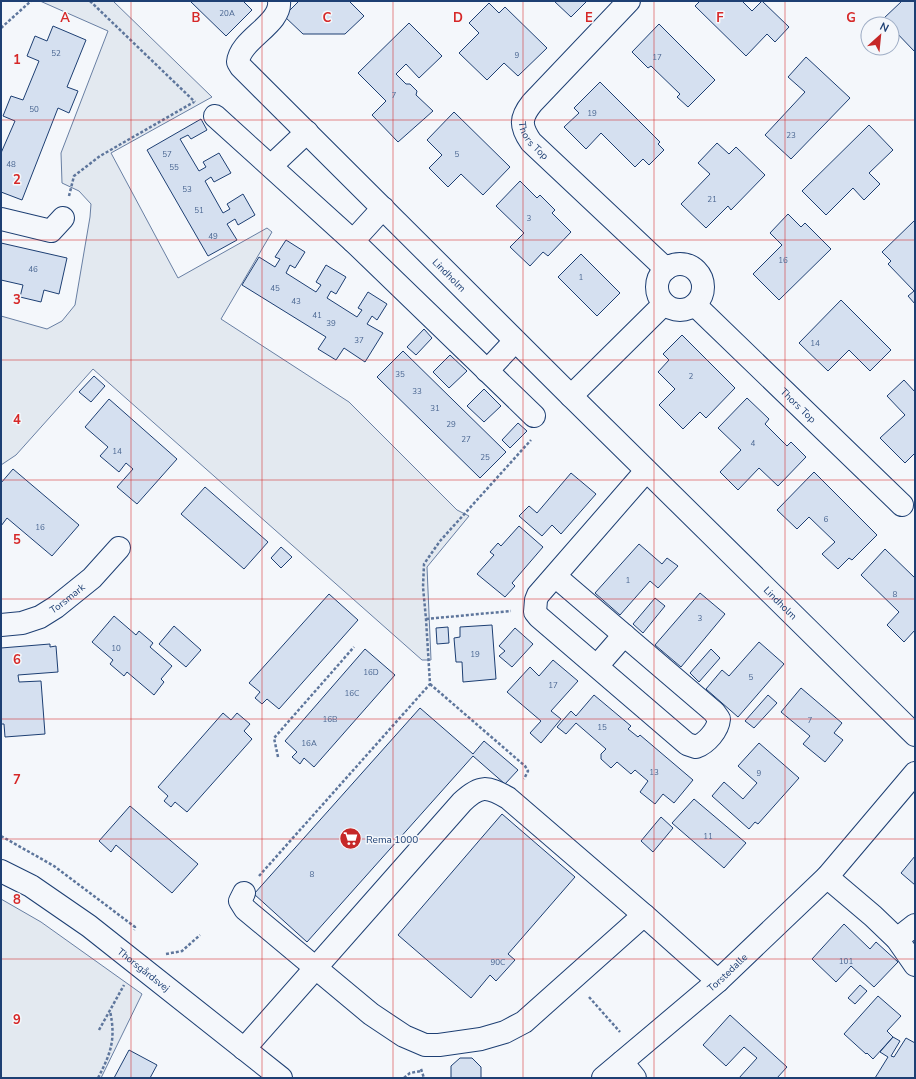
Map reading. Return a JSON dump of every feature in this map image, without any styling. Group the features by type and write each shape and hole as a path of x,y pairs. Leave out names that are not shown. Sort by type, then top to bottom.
{"street":[{"name":"Lindholm","path":"279,1 280,5 275,15 238,57 238,62 241,67 646,471 915,735"},
{"name":"Thors Top","path":"629,1 532,103 522,122 524,132 531,142 666,269"},
{"path":"215,116 352,241 534,416"},
{"path":"271,166 307,132"},
{"path":"352,241 384,208"},
{"path":"1,219 50,231 63,218"},
{"path":"684,264 692,267 700,274 703,282 703,291 700,299 695,305 688,309 680,310 671,308 664,304 657,291 657,284 660,276 666,269 673,265 684,264"},
{"path":"571,396 664,304"},
{"name":"Thors Top","path":"695,305 902,506"},
{"path":"487,371 516,341"},
{"path":"555,576 714,712 719,719 717,728 700,745 696,746 687,744 535,612 538,595 646,471"},
{"name":"Torsmark","path":"1,625 22,622 40,617 56,607 92,578 119,548"},
{"path":"597,666 624,635"},
{"name":"Torstedalle","path":"603,1078 632,1063 827,877 915,773"},
{"path":"244,1049 462,802 473,792 484,789 495,791 508,798 644,914 718,981"},
{"name":"Thorsgårdsvej","path":"1,871 31,886 89,926 281,1078"},
{"path":"827,877 873,916 897,939 915,965"},
{"path":"244,892 240,901 245,909 371,1014 404,1036 424,1045 439,1045 481,1039 505,1032 524,1022 644,914"},
{"path":"897,939 915,925"}],"path":[{"path":"1,28 31,1"},
{"path":"90,1 194,102 215,116"},
{"path":"63,218 74,176 100,156 194,102"},
{"path":"244,892 430,684 423,586 424,564 440,541 534,437"},
{"path":"426,619 504,612 535,606"},
{"path":"278,757 274,738 354,647"},
{"path":"430,684 526,766 528,771 526,777 508,798"},
{"path":"165,954 182,950 200,935"},
{"path":"100,1030 125,984 139,965"},
{"path":"572,978 632,1063"},
{"path":"98,1078 111,1050 113,1025 110,1010"},
{"path":"404,1078 410,1073 421,1071"}],"shaded area":[{"path":"40,1 113,1 212,97 111,153 178,278 267,228 272,232 221,319 349,402 457,510 469,516 427,567 431,660 422,660 93,369 16,455 1,465 1,316 47,329 62,321 75,305 91,204 79,191 62,183 61,153 108,31"},
{"path":"1,899 41,922 142,994 101,1078 1,1078"}],"building":[{"path":"190,1 243,1 252,10 226,36"},
{"path":"299,1 349,1 364,16 345,34 303,34 284,16"},
{"path":"554,1 587,1 571,17"},
{"path":"700,1 742,1 752,11 762,1 789,27 775,42 767,34 746,56 695,6"},
{"path":"902,1 915,1 915,52 900,36 900,16 886,16"},
{"path":"489,3 499,13 505,7 547,48 518,76 504,63 487,80 459,53 479,33 469,23"},
{"path":"409,23 442,56 419,78 406,64 396,74 406,84 410,84 417,91 416,95 433,111 398,142 372,115 386,101 358,73"},
{"path":"659,24 715,80 688,107 677,97 680,94 651,66 648,68 632,52"},
{"path":"53,26 86,40 67,87 78,91 69,113 58,108 22,200 1,192 1,153 15,121 3,116 11,96 23,100 39,61 27,56 35,36 47,41"},
{"path":"806,57 850,98 791,159 765,135 805,92 788,77"},
{"path":"600,82 660,142 658,144 664,150 649,165 643,159 635,167 601,133 586,149 564,127 579,113 574,108"},
{"path":"454,112 510,167 483,195 461,174 448,187 429,168 442,155 427,140"},
{"path":"201,119 207,130 191,139 188,135 180,139 199,171 206,167 203,162 219,153 231,173 214,182 211,177 205,181 223,213 230,209 227,204 243,194 255,215 238,225 235,219 227,224 237,240 208,256 147,150"},
{"path":"869,125 893,150 869,173 880,184 864,200 853,188 826,215 802,191"},
{"path":"717,143 729,154 736,147 765,175 731,210 728,206 706,228 681,204 710,174 698,163"},
{"path":"520,181 537,198 540,195 555,210 552,213 571,232 548,256 543,252 530,266 510,247 524,233 496,206"},
{"path":"788,214 801,227 805,223 831,249 779,300 753,274 782,245 770,233"},
{"path":"915,220 915,304 908,296 914,291 888,264 891,261 882,252"},
{"path":"286,240 305,252 295,268 290,265 286,273 316,292 321,285 316,282 326,265 346,277 336,294 331,291 327,298 357,317 362,310 358,308 368,292 387,304 377,320 372,316 367,324 383,333 365,362 344,348 336,360 318,349 326,337 242,285 259,257 275,267 280,259 275,257"},
{"path":"1,243 67,258 59,294 44,290 41,302 20,297 23,285 1,280"},
{"path":"581,254 620,293 597,316 558,277"},
{"path":"841,300 891,350 870,371 849,350 828,371 799,343"},
{"path":"424,329 432,338 416,355 407,347"},
{"path":"682,335 735,388 706,418 700,412 683,429 659,405 675,389 658,372 669,360 663,354"},
{"path":"403,351 506,452 480,478 377,377"},
{"path":"450,355 467,371 449,388 433,372"},
{"path":"94,376 105,386 91,402 79,392"},
{"path":"904,380 915,392 915,453 905,463 880,438 905,415 887,396"},
{"path":"484,389 501,406 484,422 467,406"},
{"path":"747,398 769,419 765,424 787,446 791,442 806,457 778,486 759,468 738,490 720,472 741,450 718,428"},
{"path":"109,399 177,459 137,504 117,487 133,469 126,463 119,472 100,456 108,447 85,427"},
{"path":"518,423 527,431 510,448 502,440"},
{"path":"13,469 79,525 52,556 7,518 1,526 1,483"},
{"path":"814,472 877,535 852,560 849,558 838,569 822,554 835,542 809,517 797,529 777,510"},
{"path":"571,473 596,494 561,534 552,525 542,536 519,516 529,506 537,513"},
{"path":"205,487 268,542 244,569 181,514"},
{"path":"519,526 543,547 512,583 515,586 505,597 477,574 494,555 490,552 498,543 501,546"},
{"path":"639,544 662,564 667,558 678,566 658,588 650,581 620,615 595,593"},
{"path":"281,547 292,557 281,568 271,558"},
{"path":"885,549 915,578 915,630 904,642 887,625 899,612 861,575"},
{"path":"700,593 725,614 681,667 655,645"},
{"path":"329,594 358,620 279,709 267,699 262,704 255,698 260,692 249,683"},
{"path":"655,598 665,606 643,633 633,624"},
{"path":"114,616 136,635 139,631 153,643 150,647 172,666 161,679 164,682 154,695 127,672 124,676 110,664 113,660 92,642"},
{"path":"492,625 496,679 463,682 462,662 456,662 454,638 460,637 460,627"},
{"path":"174,626 201,650 186,667 159,644"},
{"path":"448,627 449,643 437,644 436,628"},
{"path":"515,628 533,644 512,667 499,656 505,651 499,646"},
{"path":"759,642 784,664 738,717 706,689 722,670 729,676"},
{"path":"50,644 50,647 56,646 58,672 18,675 19,682 41,681 45,734 5,737 4,724 1,724 1,648"},
{"path":"365,649 395,675 314,767 304,758 300,764 292,757 297,752 285,741"},
{"path":"711,649 720,658 699,682 690,673"},
{"path":"553,660 578,681 551,711 561,719 541,743 530,733 541,721 507,692 530,667 539,676"},
{"path":"801,688 842,723 834,733 843,740 825,762 803,744 810,736 781,712"},
{"path":"594,695 631,726 628,729 638,737 640,735 693,780 674,803 663,794 655,804 640,792 648,781 635,770 631,774 617,762 611,768 601,759 601,754 606,749 576,723 566,734 557,727 571,711 576,716"},
{"path":"768,695 777,703 754,728 745,721"},
{"name":"Rema 1000","path":"420,708 473,754 484,741 518,770 505,784 473,756 307,942 254,894"},
{"path":"223,713 231,720 237,713 250,724 244,731 252,739 187,812 175,802 171,807 164,801 168,796 158,787"},
{"path":"759,743 799,778 758,824 755,822 749,829 712,796 724,782 743,799 757,783 738,766"},
{"path":"694,799 746,843 724,868 672,823"},
{"path":"130,806 198,864 172,893 116,845 111,852 99,841"},
{"path":"502,814 575,877 508,954 515,960 496,981 490,975 471,998 398,935"},
{"path":"661,817 673,828 653,852 641,841"},
{"path":"915,856 915,885 901,873"},
{"path":"844,924 870,949 876,942 898,962 874,987 851,966 836,982 812,959"},
{"path":"860,985 867,991 855,1004 848,998"},
{"path":"878,996 901,1016 887,1031 893,1037 873,1059 844,1034"},
{"path":"730,1015 787,1067 777,1078 739,1078 757,1058 744,1047 726,1066 703,1045"},
{"path":"893,1037 900,1041 891,1056 894,1057 906,1038 915,1043 915,1078 875,1078 888,1057 880,1052"},
{"path":"129,1050 157,1065 150,1078 114,1078"},
{"path":"460,1058 472,1058 481,1067 481,1078 451,1078 451,1066"}],"place":[{"name":"Rema 1000","path":"351,839"}]}
